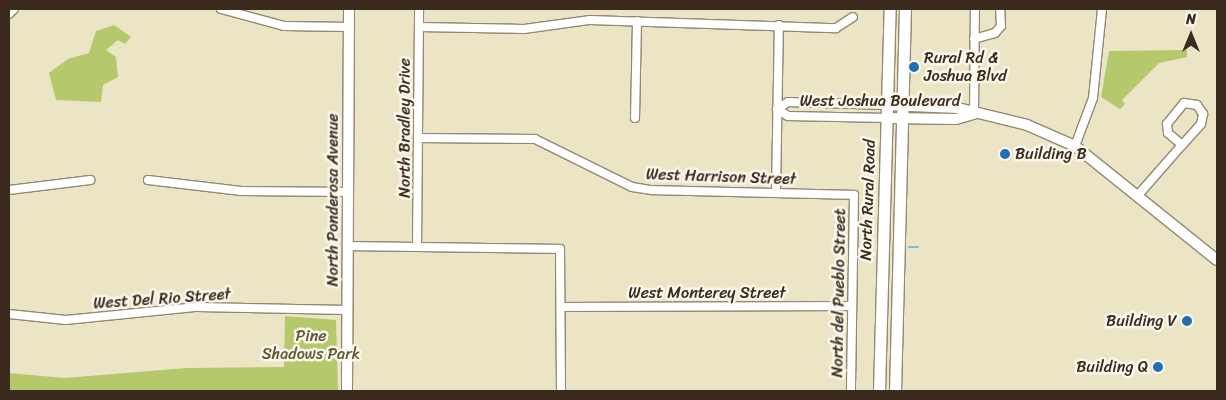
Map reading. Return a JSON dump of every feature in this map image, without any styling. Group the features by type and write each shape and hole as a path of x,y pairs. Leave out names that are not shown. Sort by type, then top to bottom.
{"main road":[{"name":"North Rural Road","path":"880,391 890,9"},
{"name":"North Rural Road","path":"895,391 905,9"}],"street":[{"path":"9,14 14,9"},
{"path":"220,9 284,26 348,27"},
{"name":"North Ponderosa Avenue","path":"347,391 349,9"},
{"name":"North Bradley Drive","path":"417,247 419,9"},
{"path":"974,114 975,9"},
{"path":"974,39 995,33 1001,26 1000,9"},
{"path":"1075,146 1094,92 1102,9"},
{"path":"419,27 524,29 579,21 637,21 836,28 853,17"},
{"path":"635,118 637,21"},
{"path":"776,192 778,25"},
{"name":"West Joshua Boulevard","path":"974,114 956,119 902,119 788,116 777,109 788,102 958,108 974,114 1027,125 1075,146 1139,194 1217,260"},
{"path":"1139,194 1202,124 1197,105 1184,103 1167,124 1168,133 1182,145"},
{"name":"West Harrison Street","path":"418,138 535,139 632,187 652,190 854,195"},
{"path":"9,190 90,180"},
{"path":"148,180 241,191 348,192"},
{"name":"North del Pueblo Street","path":"851,391 854,195"},
{"path":"348,246 560,249 561,391"},
{"name":"West Monterey Street","path":"561,307 852,306"},
{"name":"West Del Rio Street","path":"9,314 66,320 198,307 347,310"}],"green space":[{"path":"114,25 131,37 125,44 118,40 106,50 116,57 118,77 103,85 101,102 56,100 49,73 68,59 89,53 96,31"},
{"path":"1187,50 1187,57 1159,63 1122,100 1125,104 1120,109 1101,97 1109,51"},
{"name":"Pine Shadows Park","path":"285,316 336,320 338,391 9,391 9,373 64,378 187,368 284,367"}],"waterway":[{"path":"909,247 918,247"}],"place":[{"name":"Rural Rd & Joshua Blvd","path":"914,67"},
{"name":"Building B","path":"1005,154"},
{"name":"Building V","path":"1187,321"},
{"name":"Building Q","path":"1158,367"}]}
